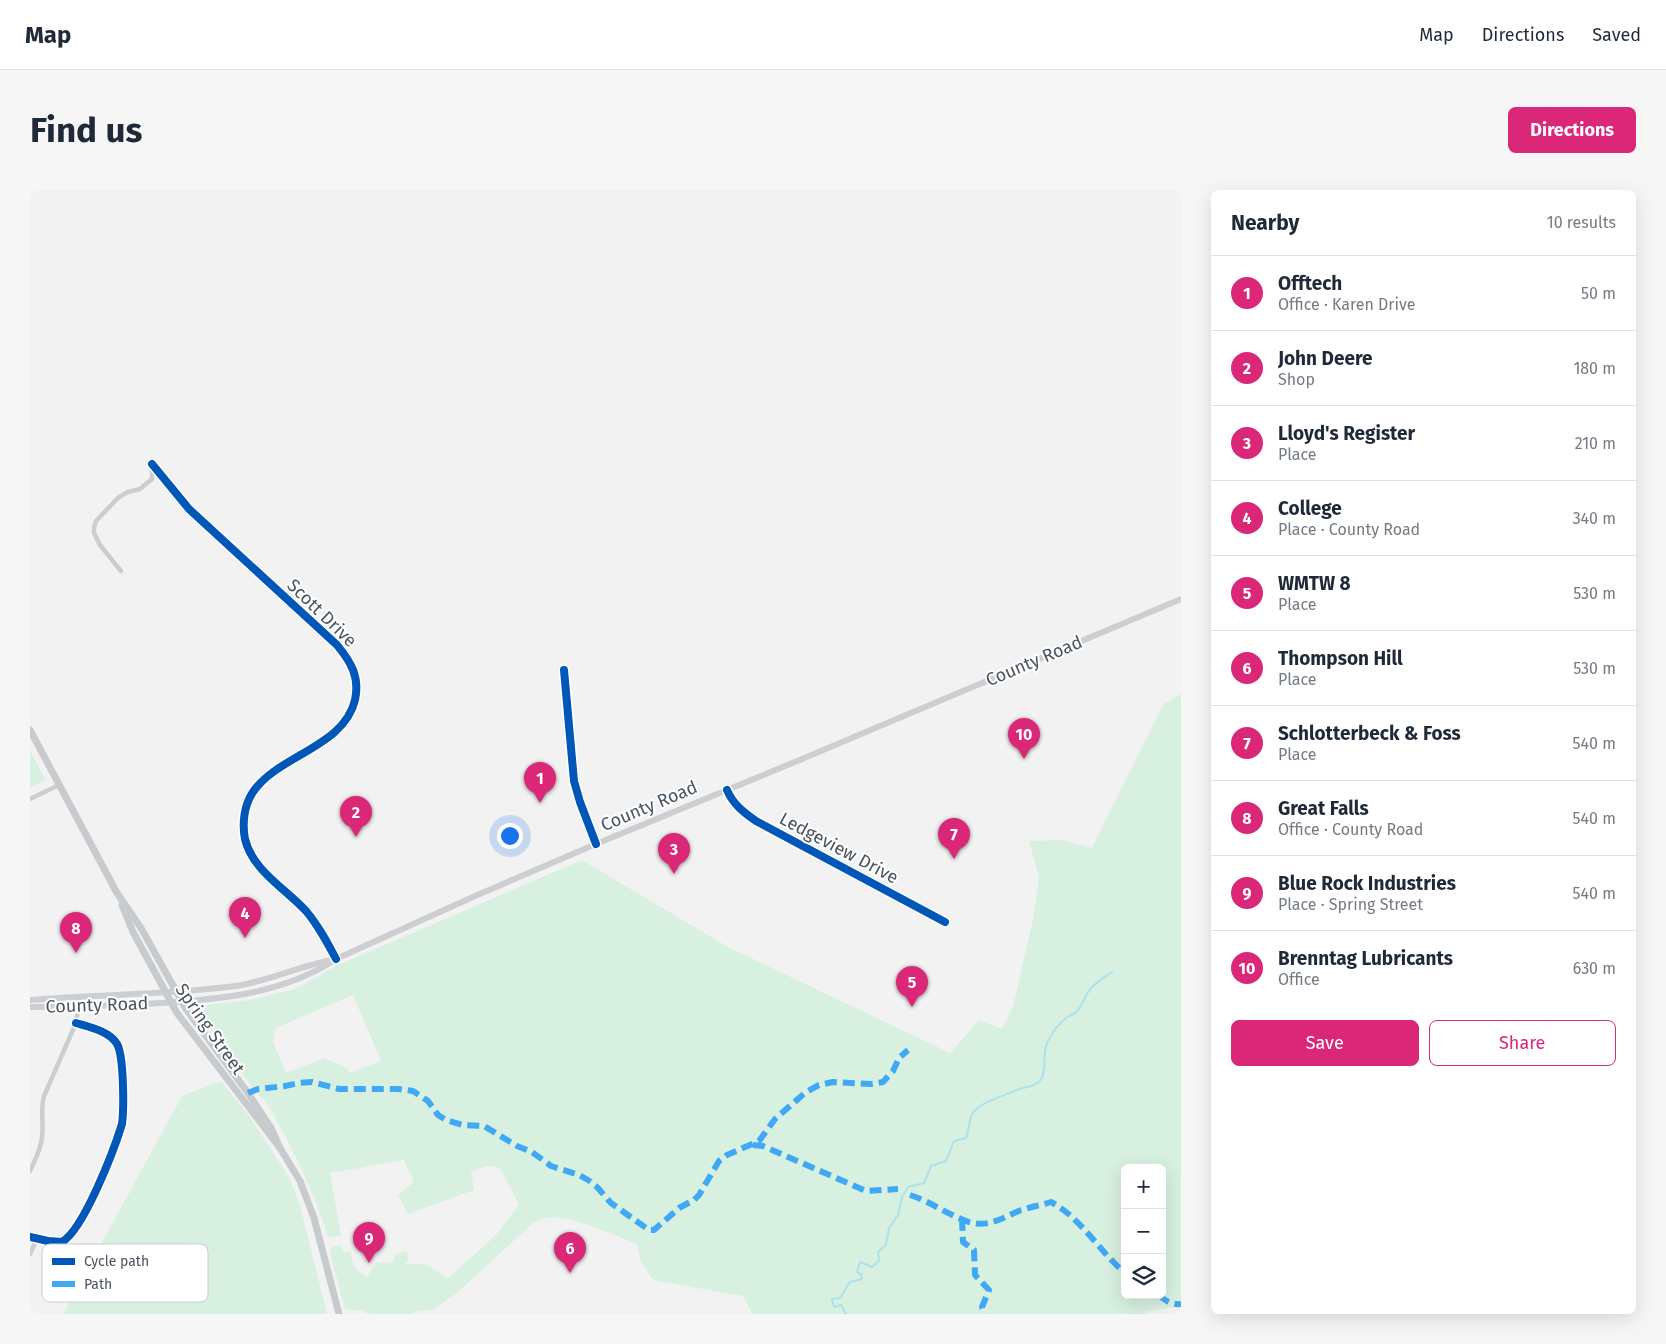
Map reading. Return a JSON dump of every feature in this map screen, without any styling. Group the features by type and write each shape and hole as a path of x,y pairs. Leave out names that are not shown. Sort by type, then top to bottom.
{"main road":[{"name":"County Road","path":"30,1007 171,1002 246,994 281,986 475,896 1181,599"},
{"name":"Spring Street","path":"30,730 117,893 133,932 177,1014 288,1160 308,1199 340,1314"},
{"name":"Spring Street","path":"117,893 141,928 182,1001 248,1093 271,1128 280,1148"},
{"name":"County Road","path":"30,1000 177,992 238,986 336,959"}],"street":[{"name":"Scott Drive","path":"121,571 100,545 94,533 94,527 96,521 119,497 140,489 152,479 152,464 167,481 177,497 189,509 337,645 349,659 356,676 357,690 353,708 343,724 264,779 253,791 247,802 243,820 245,840 252,857 305,911 318,927 336,959"},
{"path":"564,670 574,781 596,844"},
{"path":"30,800 59,785"},
{"name":"Ledgeview Drive","path":"728,790 731,799 738,808 756,821 945,922"},
{"path":"30,1171 41,1146 43,1134 41,1108 44,1096 76,1022 80,996"},
{"path":"30,1236 62,1242 73,1231 91,1203 124,1115 121,1057 117,1044 107,1034 76,1022"},
{"path":"30,1254 36,1238"}],"green space":[{"path":"1181,694 1181,1306 1144,1312 1148,1314 752,1314 743,1296 653,1280 641,1262 637,1244 580,1222 556,1218 547,1218 533,1223 458,1292 434,1309 414,1312 412,1314 369,1314 363,1311 345,1309 330,1252 337,1245 340,1245 344,1253 351,1251 355,1266 367,1277 376,1262 389,1263 394,1261 394,1255 406,1251 409,1260 404,1265 423,1264 436,1270 447,1279 496,1235 519,1205 500,1168 486,1166 471,1172 474,1190 408,1214 398,1195 414,1182 404,1160 330,1173 341,1236 328,1237 301,1167 265,1100 257,1094 198,1012 205,1005 251,1000 295,989 338,965 582,860 728,947 950,1053 979,1020 1002,1029 1013,1006 1033,920 1039,877 1029,841 1061,840 1092,848 1164,704","holes":["353,995 381,1061 349,1073 347,1068 324,1058 286,1073 273,1042 276,1028"]},
{"path":"30,751 46,780 30,787"},
{"path":"221,1081 249,1116 289,1177 300,1206 327,1314 63,1314 70,1302 208,1302 208,1244 101,1244 182,1096"}],"waterway":[{"path":"846,1314 841,1305 834,1307 832,1299 840,1298 850,1282 862,1279 861,1274 857,1272 860,1262 872,1267 879,1261 878,1252 886,1245 889,1228 898,1215 902,1197 908,1187 924,1183 931,1166 946,1161 954,1141 966,1138 972,1114 976,1110 995,1099 1040,1081 1043,1073 1047,1043 1053,1033 1063,1020 1078,1010 1093,986 1112,972"}],"marked path":[{"path":"248,1093 258,1089 312,1082 339,1089 398,1089 413,1091 428,1101 438,1115 446,1120 463,1125 484,1126 517,1146 532,1152 551,1166 588,1180 611,1203 649,1230 654,1230 679,1208 699,1195 719,1161 727,1155 759,1141 775,1119 806,1092 819,1085 833,1082 871,1084 883,1082 893,1071 899,1058 908,1050"},
{"path":"753,1145 763,1146 866,1191 898,1189"},
{"path":"910,1195 966,1221 981,1224 994,1222 1021,1210 1051,1202 1072,1217 1121,1269"},
{"path":"962,1219 963,1242 974,1250 975,1275 989,1290 982,1307 985,1314"},
{"path":"1164,1299 1175,1304 1181,1304"}],"cycle path":[{"path":"152,464 189,509 337,645 353,670 356,692 355,700 348,716 338,729 324,740 264,779 250,797 244,821 245,839 255,860 262,870 306,911 326,940 336,959"},
{"path":"564,670 574,781 596,844"},
{"path":"727,790 739,807 756,821 945,922"},
{"path":"30,1237 62,1242 71,1234 89,1206 122,1124 122,1071 117,1044 104,1033 76,1023"}],"place":[{"name":"Brenntag Lubricants","path":"1024,759"},
{"name":"Offtech","path":"540,803"},
{"name":"John Deere","path":"356,837"},
{"name":"Schlotterbeck & Foss","path":"954,859"},
{"name":"Lloyd's Register","path":"674,874"},
{"name":"College","path":"245,938"},
{"name":"Great Falls","path":"76,953"},
{"name":"WMTW 8","path":"912,1007"},
{"name":"Blue Rock Industries","path":"369,1263"},
{"name":"Thompson Hill","path":"570,1273"}]}
